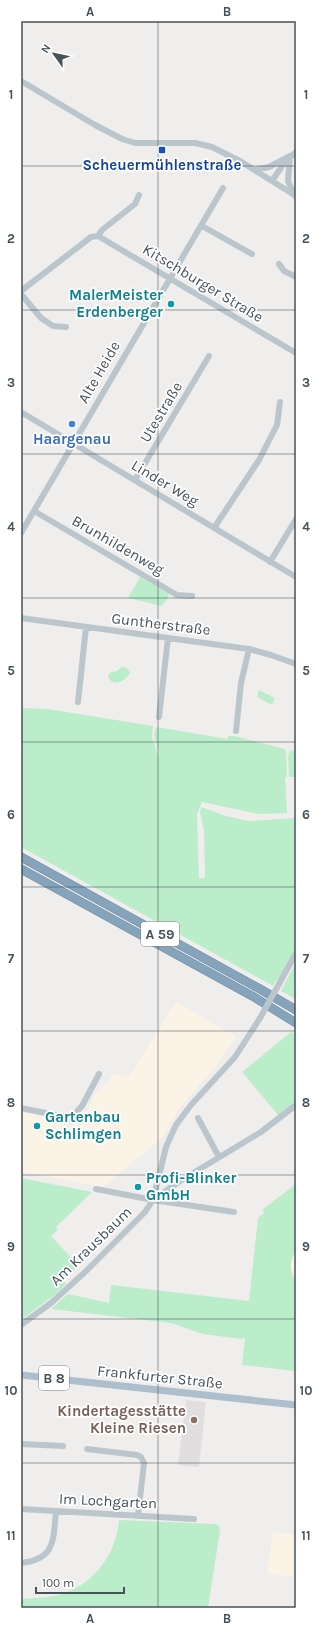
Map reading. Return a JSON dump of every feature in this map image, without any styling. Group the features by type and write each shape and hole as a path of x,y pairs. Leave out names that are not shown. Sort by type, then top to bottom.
{"highway":[{"name":"A 59","path":"21,857 296,1010"},
{"name":"A 59","path":"21,869 254,997 296,1023"}],"main road":[{"name":"Frankfurter Straße","path":"21,1375 296,1405"}],"street":[{"path":"21,81 95,125 122,139 134,143 149,144 201,144 222,151 295,196"},
{"path":"255,170 269,167 296,152"},
{"path":"272,181 290,156"},
{"path":"290,156 288,181 295,196"},
{"name":"Alte Heide","path":"21,533 224,188"},
{"path":"66,327 53,326 41,318 21,292 91,237 98,236 102,230 135,204 139,195"},
{"path":"202,226 252,254"},
{"name":"Kitschburger Straße","path":"98,236 296,353"},
{"path":"279,264 284,270 296,277"},
{"name":"Utestraße","path":"135,480 209,356"},
{"path":"214,528 259,460 274,432 279,420 280,402"},
{"name":"Linder Weg","path":"21,412 296,577"},
{"name":"Brunhildenweg","path":"34,511 177,595 192,596"},
{"path":"270,562 296,519"},
{"name":"Guntherstraße","path":"21,618 248,648 271,654 296,664"},
{"path":"78,702 86,627"},
{"path":"159,717 168,638"},
{"path":"236,730 241,683 248,648"},
{"path":"153,1200 166,1147 176,1125 191,1105 235,1057 260,1018 296,953"},
{"path":"21,1108 65,1117 72,1116 82,1106 99,1074"},
{"name":"Am Krausbaum","path":"21,1325 50,1303 84,1273 145,1212 153,1200 180,1181 257,1135 296,1105"},
{"path":"198,1118 220,1157"},
{"path":"96,1189 153,1200 234,1212"},
{"path":"21,1444 63,1446"},
{"path":"87,1449 137,1455 141,1457 144,1463 138,1516"},
{"name":"Im Lochgarten","path":"21,1509 194,1519"},
{"path":"21,1563 33,1562 39,1559 50,1548 53,1543 56,1512"}],"shaded area":[{"path":"176,1002 236,1036 214,1068 178,1110 163,1137 103,1187 21,1172 21,1112 61,1120 64,1126 69,1128 75,1124 75,1122 84,1117 95,1095 110,1080 112,1074 129,1077"},
{"path":"296,1251 296,1280 291,1267 292,1258"},
{"name":"Kindertagesstätte Kleine Riesen","path":"186,1400 206,1402 199,1467 178,1465"},
{"path":"273,1532 296,1535 296,1577 267,1573"}],"green space":[{"path":"140,577 168,593 169,596 162,606 128,598"},
{"path":"122,666 128,669 130,673 118,683 115,683 109,679 108,675 111,672 117,671"},
{"path":"259,690 275,698 272,705 257,697"},
{"path":"21,708 48,709 153,726 152,736 157,753 159,753 154,733 157,727 227,739 228,736 234,736 285,749 287,813 258,814 202,802 197,814 199,878 205,878 204,830 200,813 201,807 226,816 248,821 296,818 296,947 278,981 276,980 273,986 21,847"},
{"path":"290,750 296,752 296,777 289,777 288,756"},
{"path":"295,964 296,965 296,999 281,991"},
{"path":"291,1032 296,1035 296,1101 279,1116 242,1072"},
{"path":"21,1178 92,1192 56,1227 58,1230 51,1236 79,1266 63,1280 66,1284 57,1293 21,1320"},
{"path":"296,1184 296,1251 291,1262 292,1274 296,1281 295,1371 242,1365 245,1338 241,1339 203,1334 171,1323 51,1309 68,1294 109,1303 111,1285 249,1301 258,1218 264,1213 263,1209"},
{"path":"119,1520 215,1524 219,1526 220,1530 208,1608 21,1608 21,1599 58,1595 71,1591 92,1577 108,1557 117,1533"}],"place":[{"name":"Scheuermühlenstraße","path":"162,150"},
{"name":"MalerMeister Erdenberger","path":"171,304"},
{"name":"Haargenau","path":"72,424"},
{"name":"Gartenbau Schlimgen","path":"37,1126"},
{"name":"Profi-Blinker GmbH","path":"138,1187"},
{"name":"Kindertagesstätte Kleine Riesen","path":"194,1420"}]}
